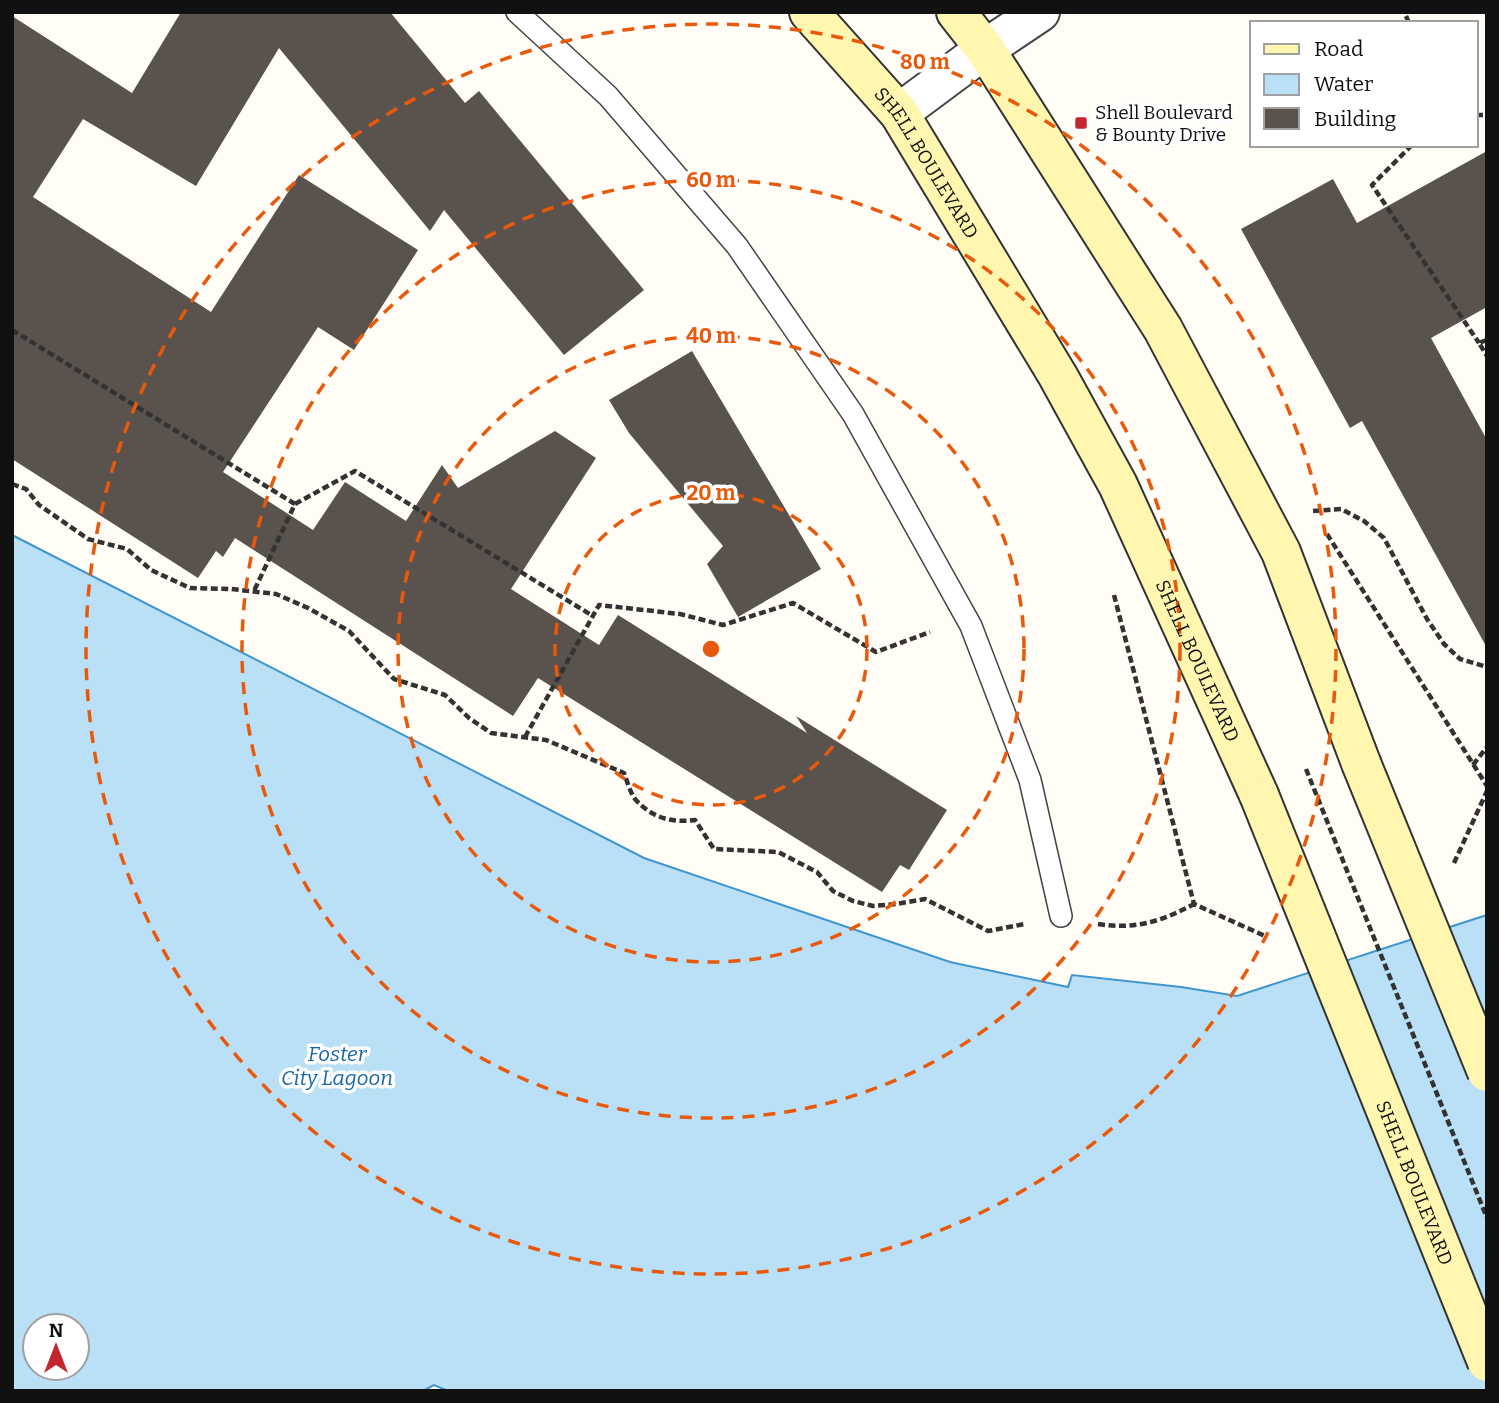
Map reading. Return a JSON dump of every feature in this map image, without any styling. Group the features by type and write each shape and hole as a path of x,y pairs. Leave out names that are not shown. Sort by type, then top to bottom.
{"main road":[{"name":"SHELL BOULEVARD","path":"808,12 899,113 1058,376 1118,485 1259,795 1487,1362"},
{"path":"956,12 985,49 1163,328 1281,552 1361,763 1487,1072"}],"street":[{"path":"899,113 1040,12"}],"lane":[{"path":"517,12 608,96 737,246 853,414 967,618 1030,780 1061,916"}],"path":[{"path":"1406,16 1408,21"},
{"path":"1410,147 1372,186 1487,356"},
{"path":"12,330 295,504"},
{"path":"1479,343 1487,340"},
{"path":"254,591 295,504 355,471 593,616"},
{"path":"12,484 26,489 39,505 88,539 127,549 151,570 190,588 276,594 308,608 349,631 394,679 445,695 469,718 491,733 545,740 624,773 634,798 656,817 680,822 695,820 714,849 778,852 817,872 833,891 853,901 873,906 925,899 988,931 1061,916 1079,916 1116,927 1137,926 1169,917 1194,904"},
{"path":"1320,522 1312,511 1341,509 1364,521 1384,537 1427,619 1444,644 1460,659 1487,667"},
{"path":"1327,534 1487,786"},
{"path":"526,737 599,605 680,614 723,625 793,603 876,652 967,618"},
{"path":"1473,765 1487,747"},
{"path":"1306,769 1487,1218"}],"water":[{"name":"Foster City Lagoon","path":"12,535 644,858 950,962 1068,987 1072,975 1237,996 1487,915 1487,1391 448,1391 434,1385 423,1391 12,1391"}],"building":[{"path":"181,12 390,12 465,103 479,91 644,290 564,355 444,210 430,231 279,48 196,186 83,119 33,197 211,312 299,175 418,250 354,350 318,327 223,472 313,530 345,482 406,521 442,465 458,488 555,431 596,458 511,589 599,645 618,615 807,733 796,716 947,810 909,870 900,865 882,892 538,678 513,716 235,538 223,557 216,551 198,578 12,459 12,16 132,93"},
{"path":"1487,151 1487,307 1431,338 1487,440 1487,648 1362,421 1350,428 1241,229 1333,179 1357,223"},
{"path":"692,351 821,569 738,617 707,564 723,546 629,433 609,400"}],"place":[{"name":"Shell Boulevard & Bounty Drive","path":"1081,123"}]}
